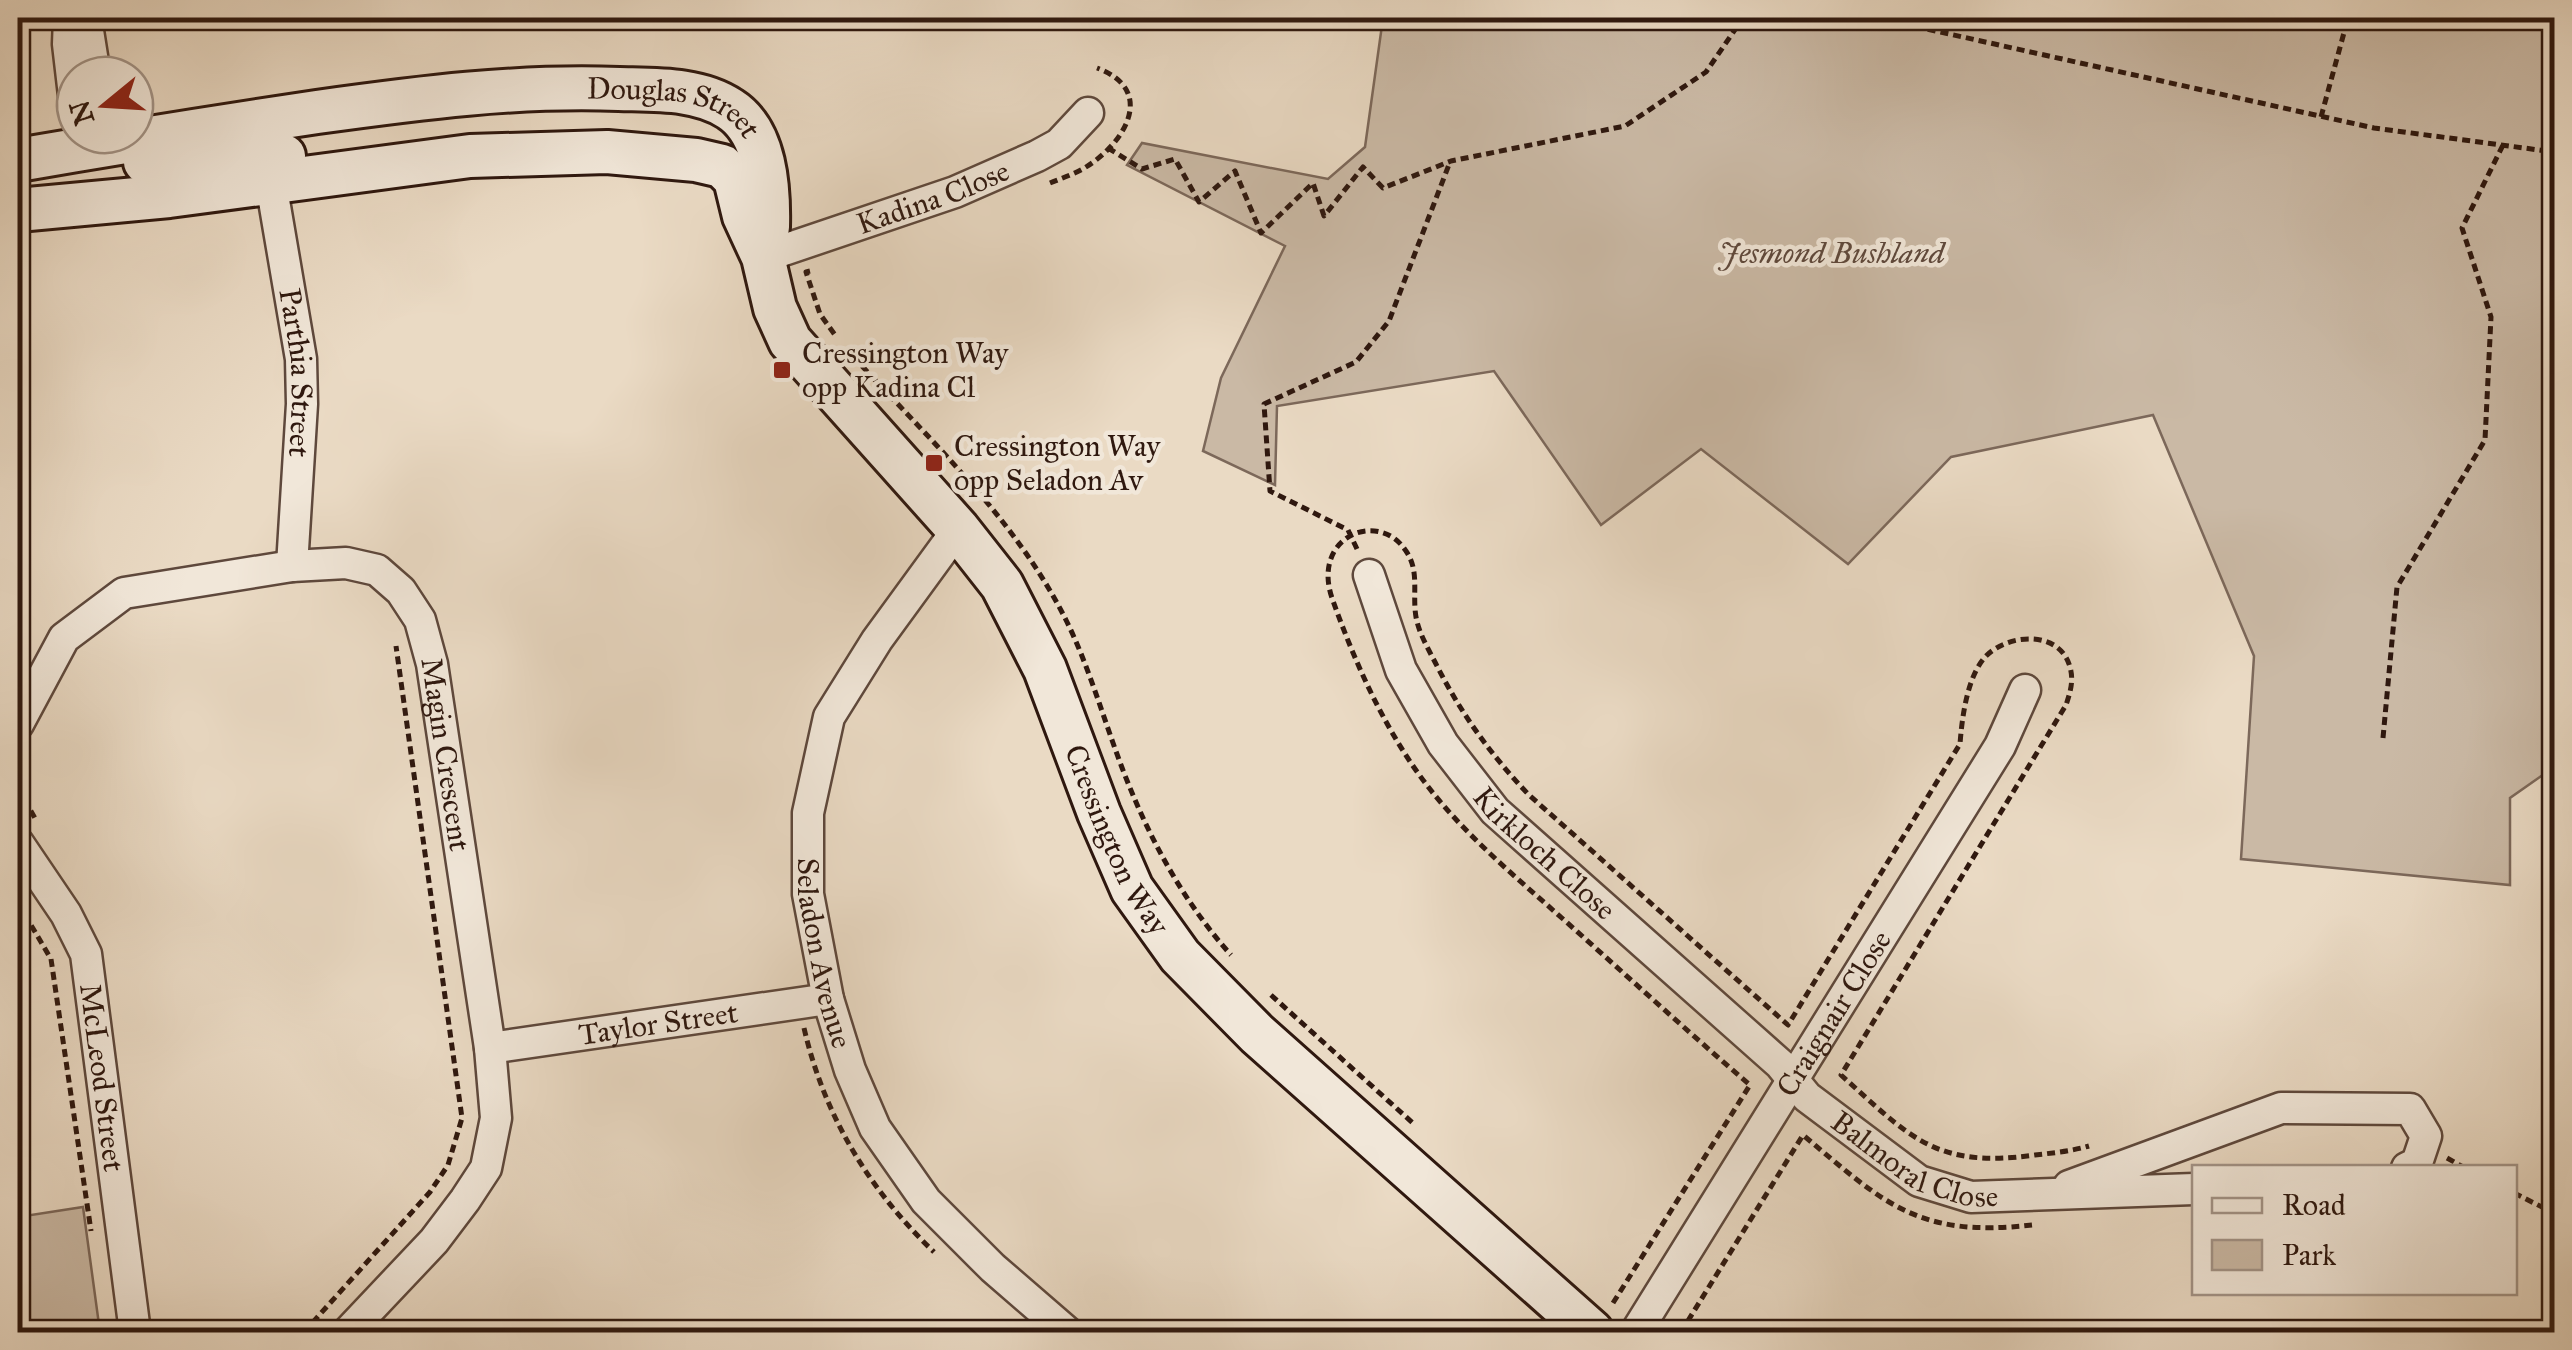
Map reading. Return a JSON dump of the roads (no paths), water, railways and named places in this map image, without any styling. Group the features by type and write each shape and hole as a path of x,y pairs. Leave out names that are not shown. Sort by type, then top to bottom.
{"street":[{"path":"69,18 69,55"},
{"path":"86,18 92,55"},
{"name":"Douglas Street","path":"155,135 465,92 577,87 678,92 732,110 755,138 768,206 762,257"},
{"name":"Kadina Close","path":"762,257 955,192 1037,156 1059,144 1088,113"},
{"name":"Douglas Street","path":"18,160 55,152"},
{"name":"Douglas Street","path":"18,210 271,183 470,156 607,152 682,158 722,166 735,179 744,216 762,257"},
{"path":"18,184 62,174 82,155"},
{"path":"115,155 129,162 321,155 470,156"},
{"name":"Parthia Street","path":"271,183 300,360 302,404 292,566"},
{"name":"Cressington Way","path":"762,257 775,308 790,341 958,529 1002,585 1032,640 1132,889 1180,956 1257,1034 1592,1332"},
{"name":"Seladon Avenue","path":"958,529 877,640 829,717 808,813 808,894 828,999 850,1070 874,1128 926,1201 993,1268 1067,1332"},
{"name":"Magin Crescent","path":"18,724 64,638 124,593 292,566 346,563 378,570 401,591 420,620 432,664 490,1048 496,1118 486,1168 434,1240 348,1332"},
{"name":"Kirkloch Close","path":"1369,575 1401,670 1443,744 1495,811 1780,1064 1793,1080"},
{"name":"Craignair Close","path":"1636,1332 2000,746 2025,690"},
{"name":"McLeod Street","path":"18,842 66,914 86,954 135,1332"},
{"name":"Taylor Street","path":"490,1048 828,999"},
{"name":"Balmoral Close","path":"1793,1080 1807,1097 1920,1180 1970,1197 2192,1189"},
{"name":"Balmoral Close","path":"2058,1192 2098,1173 2281,1108 2410,1109 2426,1136 2412,1165"}],"place":[{"name":"Cressington Way opp Kadina Cl","path":"782,370"},
{"name":"Cressington Way opp Seladon Av","path":"934,463"}],"park label":[{"name":"Jesmond Bushland","path":"1832,253"}]}
